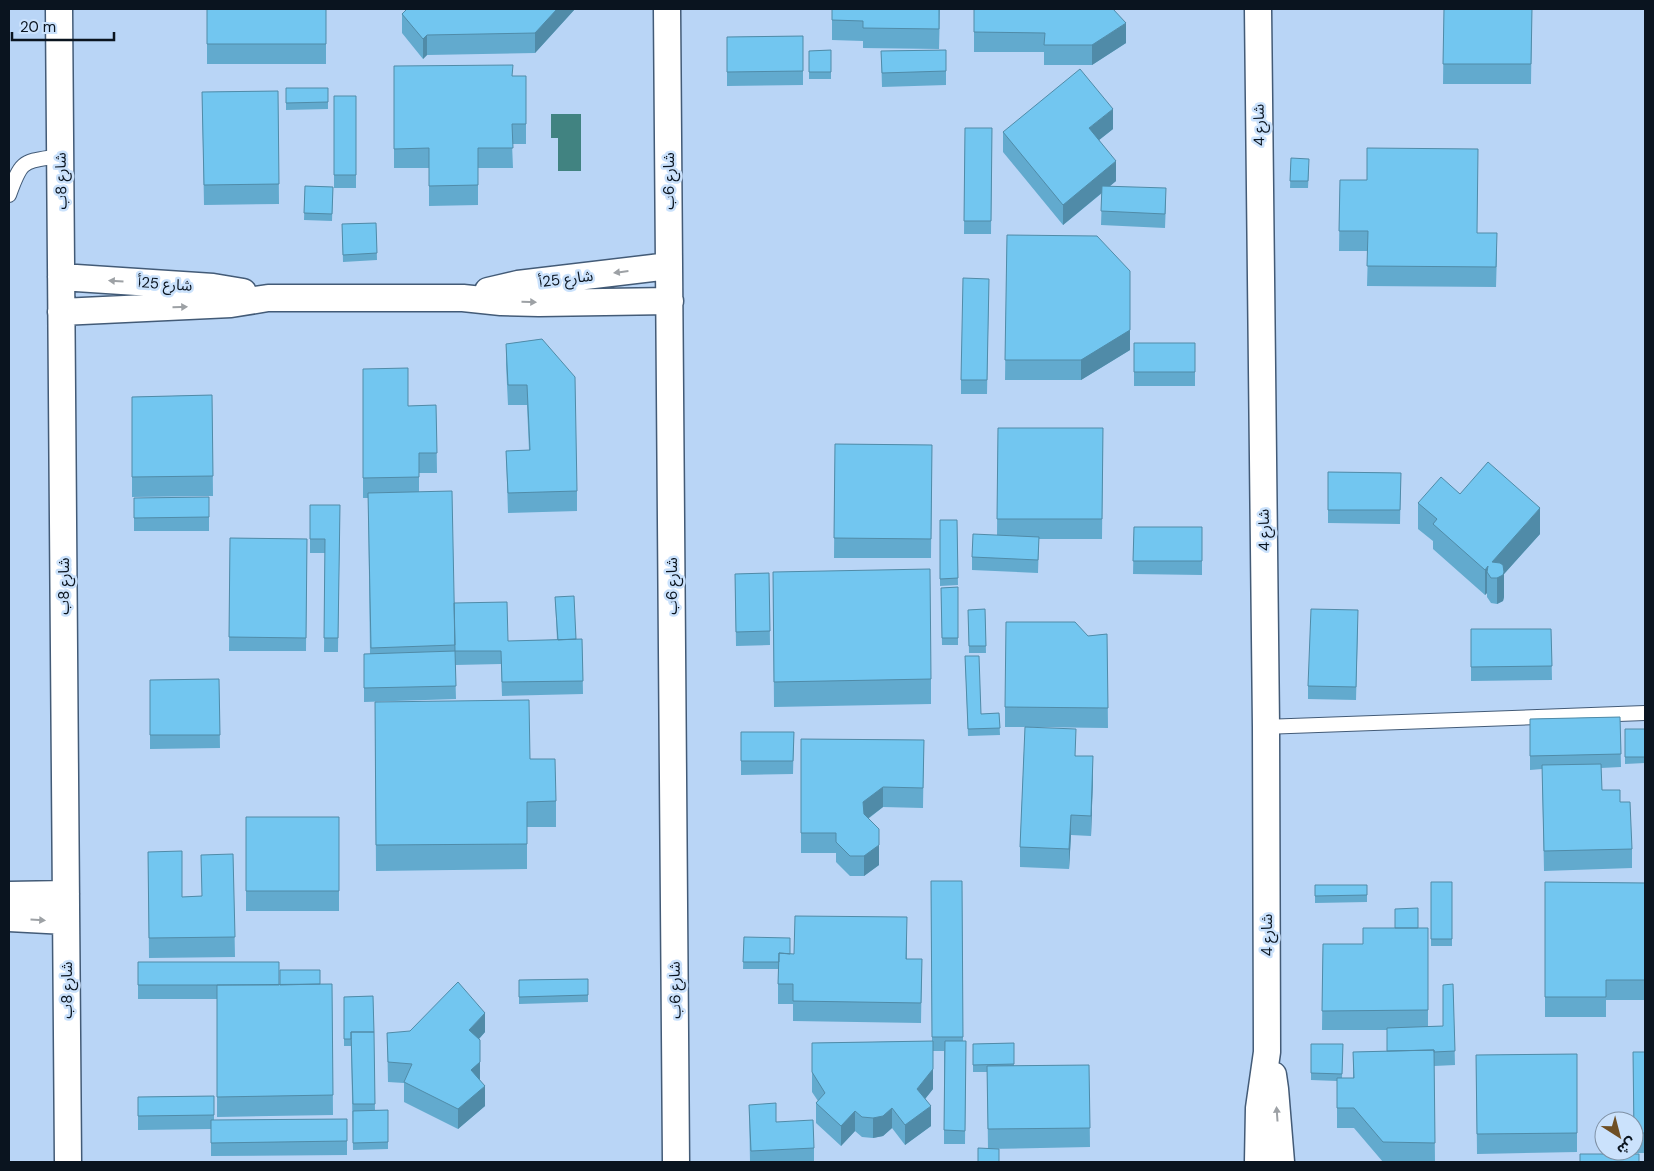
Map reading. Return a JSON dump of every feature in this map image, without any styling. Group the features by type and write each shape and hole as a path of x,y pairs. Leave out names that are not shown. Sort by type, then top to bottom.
{"street":[{"name":"شارع 8ب","path":"59,9 68,1162"},
{"name":"شارع 6ب","path":"667,9 676,1162"},
{"name":"شارع 4","path":"1258,9 1266,727 1267,1052 1259,1108 1258,1162"},
{"name":"شارع 25أ","path":"463,298 518,284 669,266"},
{"name":"شارع 25أ","path":"62,277 213,287 268,298"},
{"name":"شارع 25أ","path":"61,312 231,304 268,298 463,298 501,302 670,300"},
{"path":"9,896 66,894"},
{"path":"9,918 66,921"},
{"name":"شارع 4","path":"1267,1052 1276,1089 1281,1162"}],"lane":[{"path":"9,195 16,175 22,166 29,161 60,156"},
{"path":"1266,727 1645,713"}],"shaded area":[{"path":"551,114 581,114 581,171 558,171 558,138 551,138"}],"building":[{"path":"207,9 326,9 326,44 207,44"},
{"path":"407,9 557,9 535,33 427,35 423,39 402,14"},
{"path":"832,9 939,9 939,29 863,28 863,21 832,20"},
{"path":"974,9 1113,9 1126,23 1092,45 1044,45 1045,33 974,32"},
{"path":"1444,9 1532,9 1531,64 1443,64"},
{"path":"803,36 803,71 727,72 727,37"},
{"path":"831,50 831,72 809,72 809,51"},
{"path":"946,50 946,71 882,73 881,51"},
{"path":"513,65 512,76 526,76 526,124 512,124 513,148 478,148 478,185 429,186 429,148 394,149 394,66"},
{"path":"1080,69 1113,109 1089,128 1116,161 1063,205 1003,132"},
{"path":"286,88 328,88 328,102 286,103"},
{"path":"278,91 279,184 204,185 202,92"},
{"path":"334,96 356,96 356,175 334,175"},
{"path":"965,128 992,128 991,221 964,221"},
{"path":"1367,148 1478,149 1477,233 1497,233 1496,267 1367,266 1368,231 1339,231 1340,180 1367,180"},
{"path":"1291,158 1309,159 1308,181 1290,181"},
{"path":"305,186 333,187 332,214 304,213"},
{"path":"1102,186 1166,188 1165,214 1101,211"},
{"path":"376,223 377,253 343,255 342,224"},
{"path":"1007,235 1097,236 1130,271 1130,330 1081,360 1005,360"},
{"path":"963,278 989,279 987,380 961,380"},
{"path":"542,339 575,377 577,491 508,493 506,451 530,450 527,385 508,385 506,344"},
{"path":"1134,343 1195,343 1195,372 1134,372"},
{"path":"408,368 408,406 436,405 437,453 419,453 419,477 363,478 363,369"},
{"path":"212,395 213,476 132,477 132,397"},
{"path":"998,428 1103,428 1102,519 997,519"},
{"path":"835,444 932,445 931,539 834,538"},
{"path":"1488,462 1540,508 1492,562 1503,565 1503,575 1497,578 1491,578 1487,572 1488,566 1485,570 1433,524 1437,519 1418,503 1441,477 1460,494"},
{"path":"1328,472 1401,473 1400,510 1328,510"},
{"path":"452,491 455,645 371,648 368,493"},
{"path":"209,497 209,517 134,518 134,498"},
{"path":"310,505 340,505 338,638 324,638 325,539 310,539"},
{"path":"940,520 957,520 958,578 940,579"},
{"path":"1134,527 1202,527 1202,561 1133,561"},
{"path":"973,534 1039,537 1038,560 972,557"},
{"path":"230,538 307,539 306,638 229,637"},
{"path":"930,569 931,679 774,682 773,572"},
{"path":"769,573 770,631 736,632 735,574"},
{"path":"958,587 958,638 942,638 941,588"},
{"path":"574,596 576,639 558,640 555,597"},
{"path":"507,602 508,641 582,639 583,681 502,682 501,651 455,651 454,603"},
{"path":"985,609 986,646 969,646 968,610"},
{"path":"1311,609 1358,610 1356,687 1308,686"},
{"path":"1006,622 1075,622 1088,636 1107,634 1108,708 1005,707"},
{"path":"1471,629 1551,629 1552,666 1471,667"},
{"path":"455,651 456,686 364,688 364,654"},
{"path":"965,656 979,656 981,714 999,713 1000,728 968,729"},
{"path":"219,679 220,735 150,735 150,680"},
{"path":"529,700 530,759 555,759 556,801 527,802 527,844 376,845 375,702"},
{"path":"1620,717 1621,754 1530,756 1530,719"},
{"path":"1025,727 1076,729 1075,756 1093,756 1091,816 1071,815 1069,849 1020,847"},
{"path":"1625,729 1645,729 1645,757 1625,757"},
{"path":"741,732 794,732 793,761 741,761"},
{"path":"801,739 924,740 923,788 883,787 863,802 864,814 879,829 879,845 864,856 850,856 836,842 836,833 801,833"},
{"path":"1601,764 1602,790 1620,790 1620,802 1630,802 1632,849 1544,851 1542,765"},
{"path":"246,817 339,817 339,891 246,891"},
{"path":"182,851 182,897 202,896 201,855 233,854 235,937 149,938 148,852"},
{"path":"931,881 962,881 963,1037 932,1037"},
{"path":"1431,882 1452,882 1452,939 1431,939"},
{"path":"1545,882 1645,883 1645,980 1606,980 1606,997 1545,997"},
{"path":"1315,885 1367,885 1367,895 1315,896"},
{"path":"1418,908 1418,928 1395,928 1395,909"},
{"path":"795,916 907,917 906,959 922,959 921,1003 793,1001 793,984 778,984 779,953 794,954"},
{"path":"1363,928 1428,928 1428,1010 1322,1011 1323,944 1363,944"},
{"path":"744,937 790,938 790,954 779,953 779,962 743,962"},
{"path":"138,962 279,962 279,985 138,985"},
{"path":"280,970 320,970 320,984 280,985"},
{"path":"588,979 588,995 519,997 519,980"},
{"path":"458,982 485,1013 469,1030 480,1040 480,1062 471,1070 485,1086 458,1109 404,1082 412,1064 388,1062 387,1033 410,1031"},
{"path":"332,984 333,1095 217,1097 217,985"},
{"path":"1453,984 1455,1051 1387,1051 1387,1028 1443,1026 1443,985"},
{"path":"373,996 374,1032 351,1032 351,1039 344,1039 344,997"},
{"path":"351,1032 374,1032 375,1104 353,1104"},
{"path":"933,1041 933,1069 917,1089 931,1106 905,1125 892,1108 883,1116 873,1118 862,1117 855,1111 841,1126 816,1103 825,1093 812,1072 812,1043"},
{"path":"945,1041 966,1041 965,1131 944,1130"},
{"path":"1014,1043 1014,1064 973,1065 973,1044"},
{"path":"1311,1044 1343,1044 1342,1074 1311,1073"},
{"path":"1434,1050 1435,1143 1383,1142 1354,1108 1337,1108 1337,1078 1354,1078 1353,1052"},
{"path":"1633,1052 1645,1052 1645,1133 1644,1111 1634,1111"},
{"path":"1577,1054 1577,1133 1477,1134 1476,1055"},
{"path":"1089,1065 1090,1128 988,1129 987,1066"},
{"path":"214,1096 214,1115 138,1116 138,1097"},
{"path":"776,1103 776,1122 813,1120 814,1148 751,1151 749,1105"},
{"path":"388,1110 388,1142 353,1143 353,1111"},
{"path":"347,1119 347,1141 211,1143 211,1120"},
{"path":"978,1148 999,1149 999,1162 978,1162"},
{"path":"1580,1154 1594,1154 1594,1161 1639,1161 1639,1162 1580,1162"}]}
